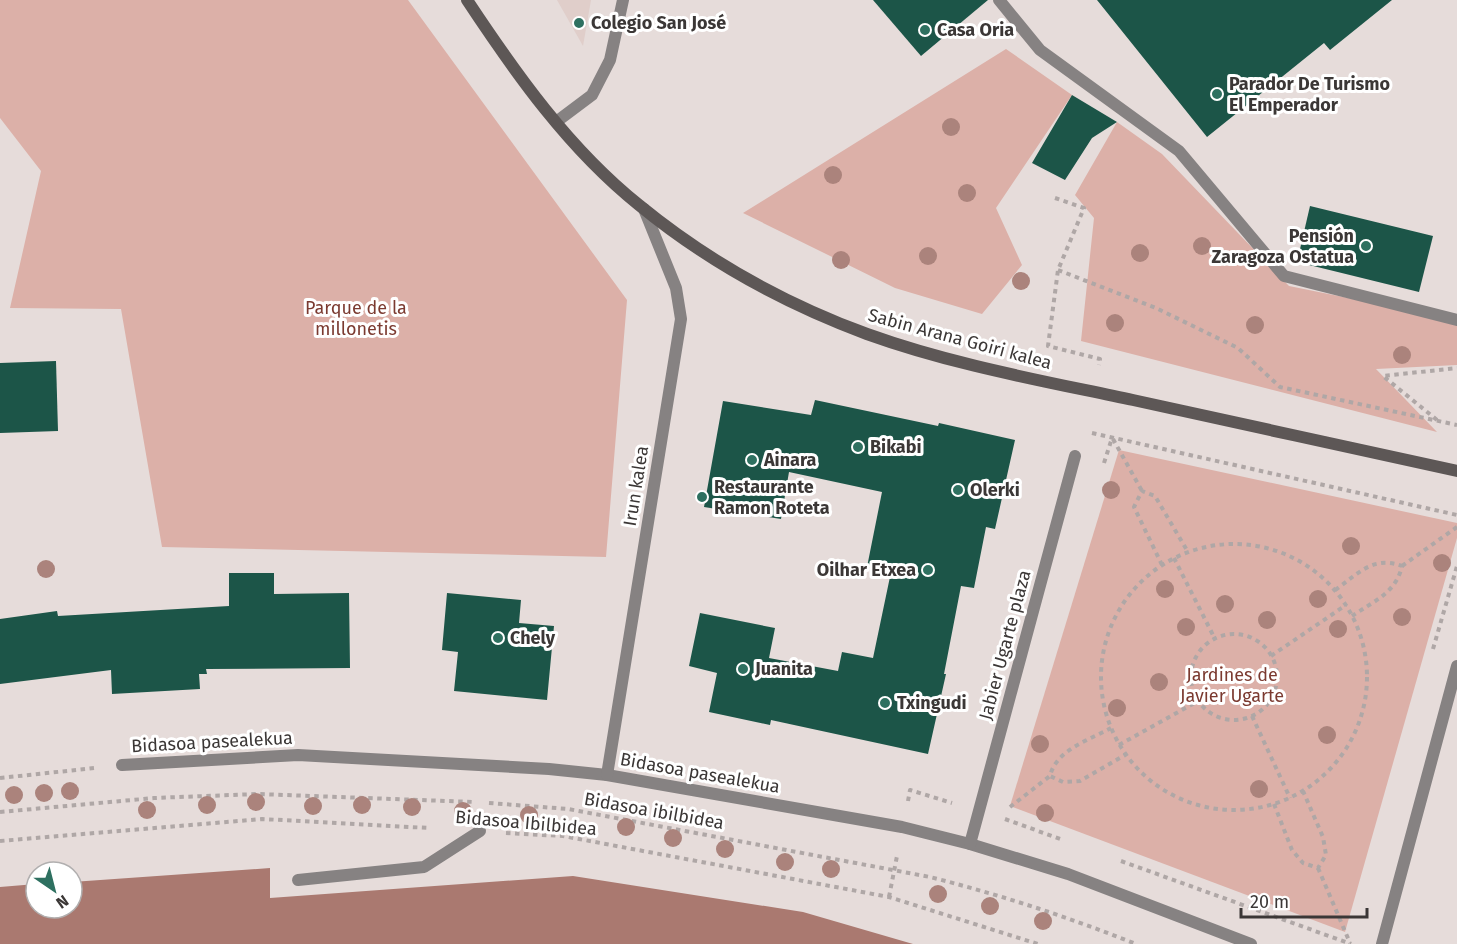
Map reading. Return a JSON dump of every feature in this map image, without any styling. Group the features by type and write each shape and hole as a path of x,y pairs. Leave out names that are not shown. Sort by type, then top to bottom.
{"street":[{"name":"Sabin Arana Goiri kalea","path":"467,0 504,55 556,123 589,159 644,209 692,245 806,309 858,330 930,353 995,370 1457,471"},
{"path":"556,123 592,95 610,60 623,0"},
{"path":"999,0 1040,50 1179,151 1284,276 1457,320"},
{"name":"Irun kalea","path":"607,775 681,319 676,288 644,209"},
{"name":"Jabier Ugarte plaza","path":"970,843 1075,456"},
{"path":"1382,944 1457,666"},
{"name":"Bidasoa pasealekua","path":"122,765 298,755 549,769 607,775 902,827 970,843 1068,874 1251,944"},
{"path":"298,880 424,867 480,831"}],"path":[{"path":"1055,198 1084,208 1058,270 1048,346 1100,359 1092,391"},
{"path":"1058,270 1156,308 1238,348 1280,387 1457,425"},
{"path":"1438,421 1383,376 1457,368"},
{"path":"1075,456 1081,431 1457,515"},
{"path":"1112,438 1142,491 1155,496 1188,552"},
{"path":"1142,491 1134,507 1162,565"},
{"path":"1352,616 1392,590 1400,578 1402,566 1457,527"},
{"path":"1234,544 1257,546 1300,561 1335,590 1346,605 1362,639 1367,689 1362,713 1353,736 1340,758 1323,777 1290,798 1250,809 1227,810 1203,807 1180,799 1160,788 1141,773 1125,755 1111,728 1103,706 1102,660 1107,637 1116,616 1128,597 1144,579 1162,565 1188,552 1211,546 1234,544"},
{"path":"1174,558 1215,639"},
{"path":"1335,590 1372,564 1390,561 1402,566"},
{"path":"1271,656 1346,605"},
{"path":"1226,635 1241,635 1255,639 1271,656 1275,665 1276,681 1272,696 1263,709 1252,716 1232,720 1217,717 1198,701 1191,679 1193,664 1200,652 1215,639 1226,635"},
{"path":"1119,745 1198,701"},
{"path":"1252,716 1290,798"},
{"path":"1111,728 1065,753 1053,764 1050,776 1063,782 1080,781 1125,755"},
{"path":"0,778 122,765"},
{"path":"1303,791 1323,837 1326,855 1318,868"},
{"name":"Bidasoa ibilbidea","path":"0,812 153,798 258,794 450,800 568,809 930,877 987,891 1066,917 1136,944"},
{"path":"1274,804 1292,850 1303,863 1318,868 1350,944"},
{"name":"Bidasoa Ibilbidea","path":"0,841 262,819 563,836 890,897 1038,944"}],"shaded area":[{"name":"Colegio San José","path":"557,0 591,0 583,46"},
{"path":"270,868 270,898 573,876 803,912 913,944 0,944 0,887 24,885 24,920 84,920 84,881"}],"green space":[{"name":"Parque de la millonetis","path":"0,0 408,0 627,300 606,557 162,547 121,309 10,308 41,171 0,118"},
{"path":"1006,49 1072,95 996,208 1022,265 982,314 895,288 743,213"},
{"path":"1117,122 1162,154 1289,286 1457,320 1457,365 1376,369 1437,432 1081,341 1094,218 1075,195"},
{"name":"Jardines de Javier Ugarte","path":"1119,450 1457,523 1457,538 1345,932 1010,806"}],"building":[{"name":"Casa Oria","path":"873,0 988,0 921,56"},
{"name":"Parador De Turismo El Emperador","path":"1097,0 1392,0 1330,50 1324,43 1207,137"},
{"path":"1072,95 1117,122 1092,138 1065,180 1032,163"},
{"name":"Pensión Zaragoza Ostatua","path":"1310,206 1433,236 1419,292 1297,262"},
{"path":"56,361 58,431 0,433 0,363"},
{"path":"815,400 1015,440 995,529 986,527 974,588 961,586 944,674 946,674 928,754 771,720 770,725 709,712 717,673 689,666 700,613 775,628 769,658 838,671 842,652 873,658 891,572 867,567 882,492 789,472 781,519 704,507 723,401 811,415"},
{"path":"229,573 274,573 274,594 349,593 350,668 206,669 207,674 199,674 200,689 112,694 111,670 0,684 0,619 57,611 58,616 229,606"},
{"name":"Chely","path":"447,593 521,600 519,623 554,626 547,700 454,691 458,652 442,650"}],"place":[{"name":"Colegio San José","path":"579,23"},
{"name":"Casa Oria","path":"925,30"},
{"name":"Parador De Turismo El Emperador","path":"1217,94"},
{"name":"Pensión Zaragoza Ostatua","path":"1366,246"},
{"name":"Bikabi","path":"858,447"},
{"name":"Ainara","path":"752,460"},
{"name":"Olerki","path":"958,490"},
{"name":"Restaurante Ramon Roteta","path":"702,497"},
{"name":"Oilhar Etxea","path":"928,570"},
{"name":"Chely","path":"498,638"},
{"name":"Juanita","path":"743,669"},
{"name":"Txingudi","path":"885,703"}]}
